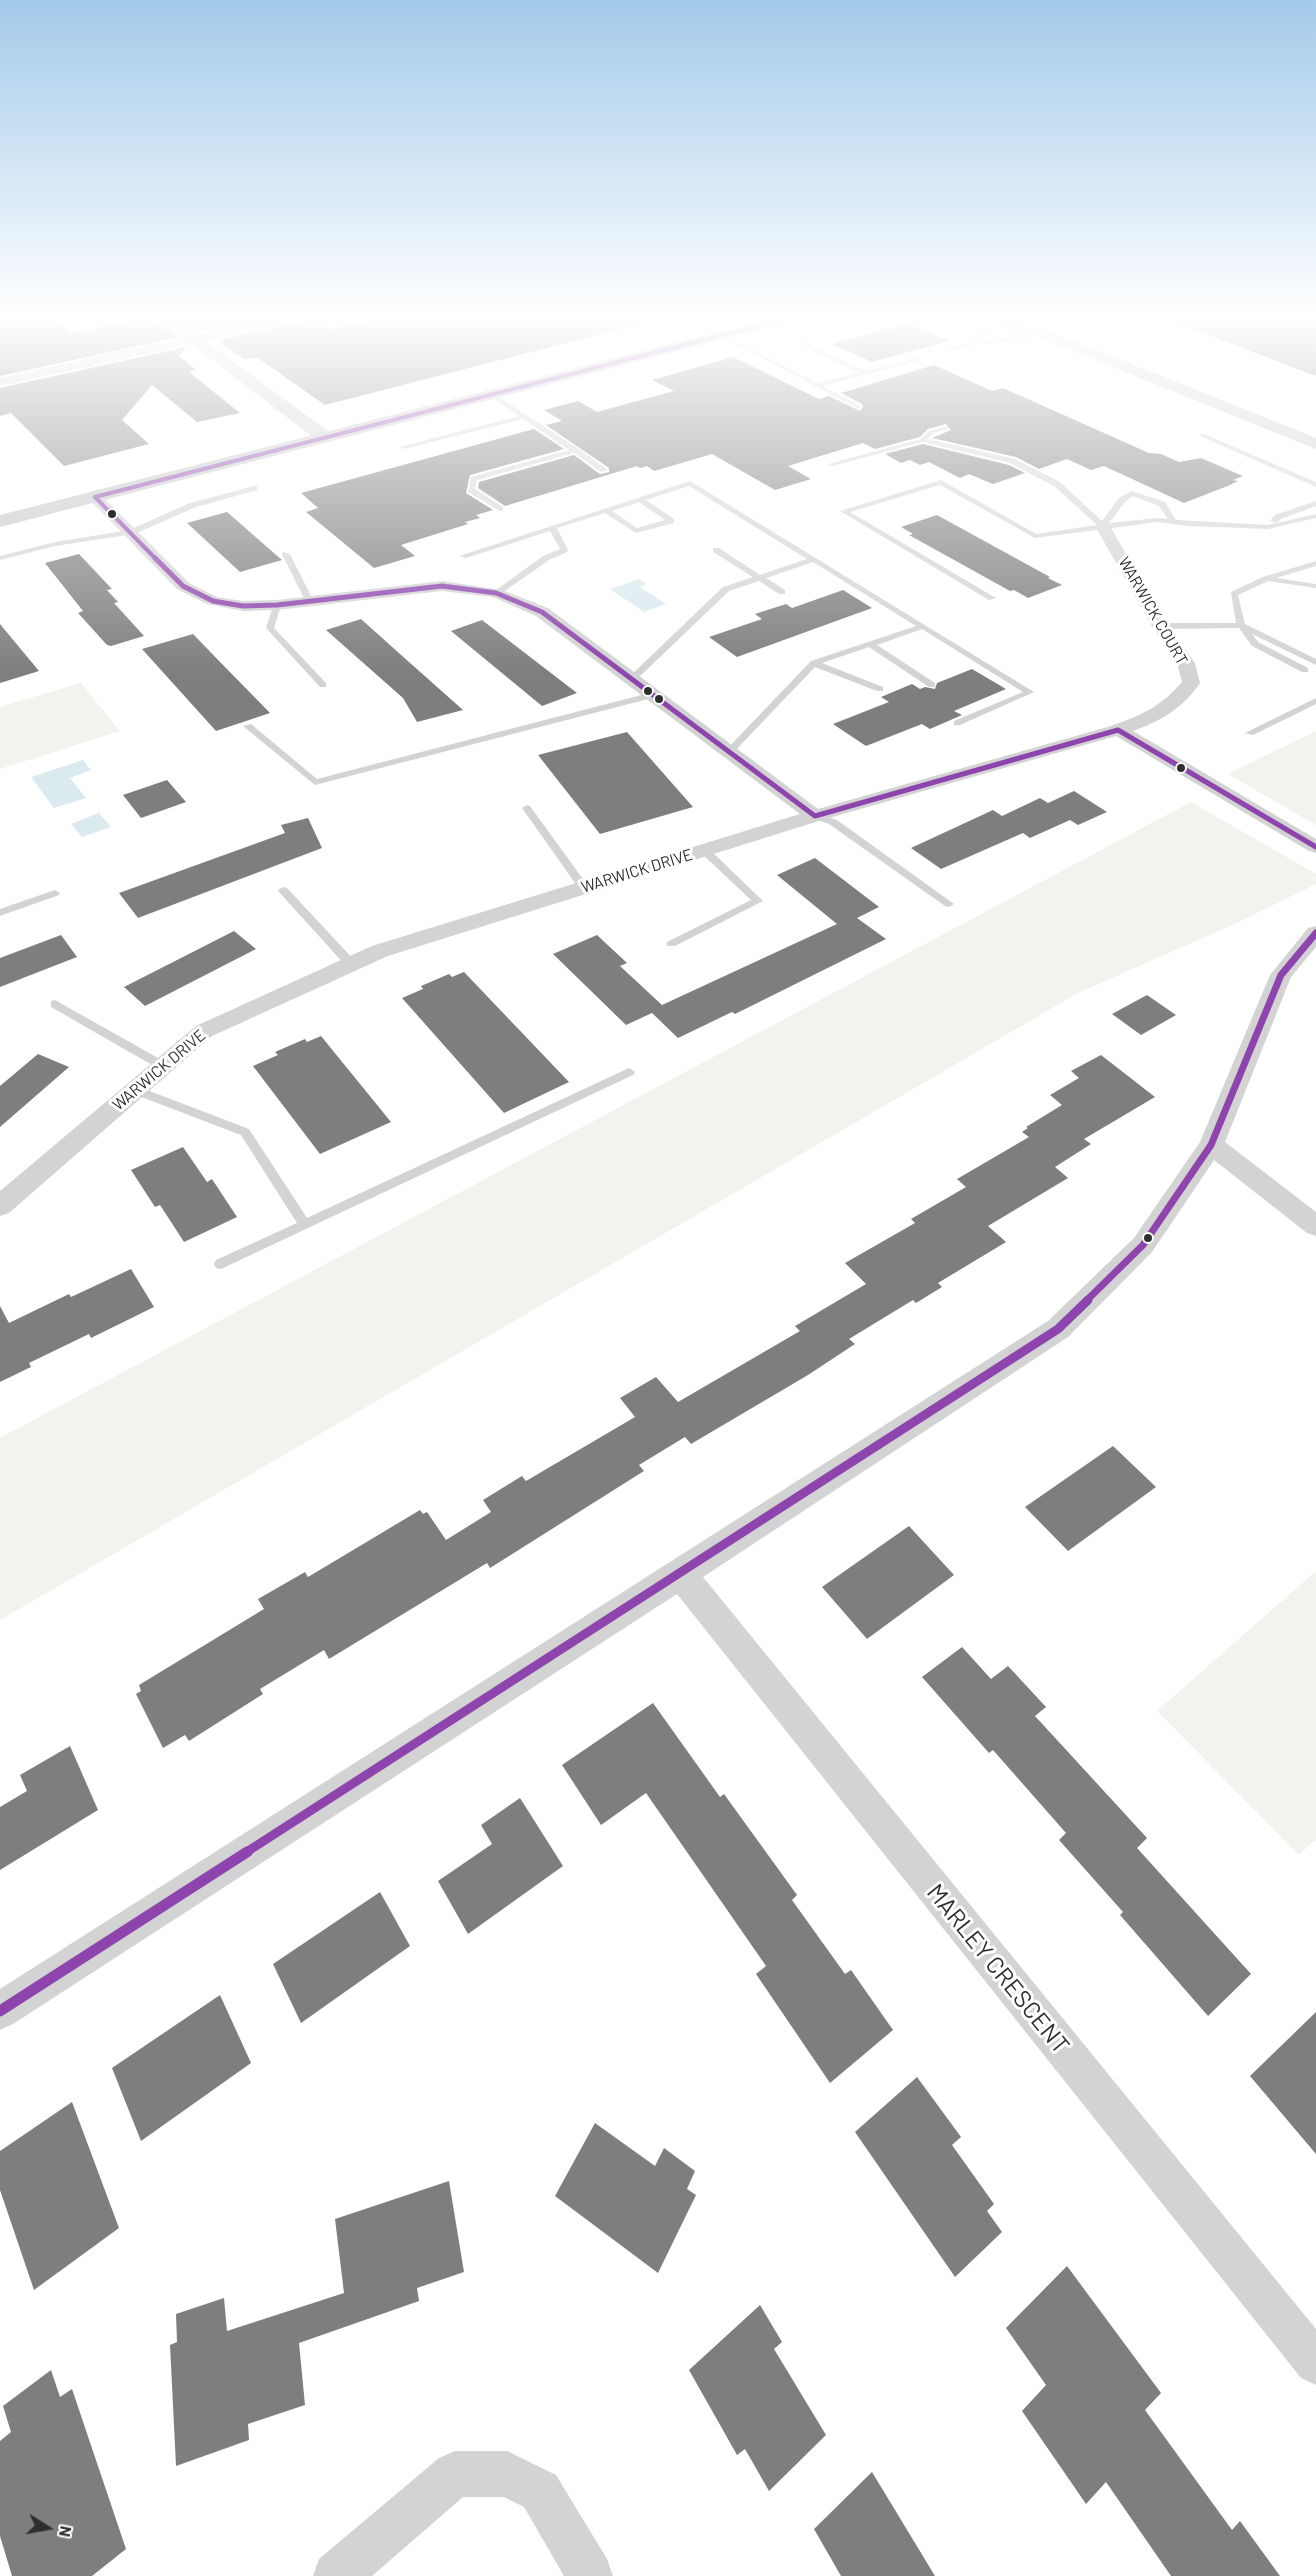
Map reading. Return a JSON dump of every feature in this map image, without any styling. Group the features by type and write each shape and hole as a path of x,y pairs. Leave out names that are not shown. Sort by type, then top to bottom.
{"main road":[{"path":"320,434 324,437"},
{"path":"0,521 335,434"},
{"path":"1292,434 1316,444"}],"street":[{"path":"94,497 183,586 213,601 243,606 277,605 442,586 496,593 542,612 815,816"},
{"name":"WARWICK COURT","path":"1103,525 1160,626 1186,663 1191,683 1175,703 1154,717 1118,730"},
{"path":"1118,730 1316,847"},
{"name":"WARWICK DRIVE","path":"0,1206 204,1031 380,951 815,816 1118,730"},
{"path":"0,2011 1058,1329 1143,1245 1211,1145 1281,975 1316,933"},
{"path":"1211,1145 1316,1226"},
{"name":"MARLEY CRESCENT","path":"681,1574 1316,2363"},
{"path":"336,2576 455,2475 507,2474 540,2491 590,2576"}],"lane":[{"path":"404,447 455,434"},
{"path":"552,434 604,470"},
{"path":"924,440 929,434"},
{"path":"1202,435 1316,485"},
{"path":"832,464 924,440 1012,461 1058,484 1103,525"},
{"path":"500,509 471,490 474,479 577,450"},
{"path":"992,598 844,511 941,482 1035,536 1103,525 1158,520 1174,523 1268,527 1316,516"},
{"path":"463,556 690,483 1030,692 957,723"},
{"path":"0,558 55,544 131,532 193,505 254,488"},
{"path":"1103,525 1122,500 1132,493 1162,504 1174,523"},
{"path":"606,510 636,531 671,521 640,499"},
{"path":"1268,527 1278,517 1316,502"},
{"path":"496,593 546,558 564,550 552,527"},
{"path":"716,550 782,592"},
{"path":"286,554 309,600"},
{"path":"632,680 726,589 814,559"},
{"path":"1305,670 1255,644 1242,625 1234,594 1266,579 1316,563"},
{"path":"1266,579 1316,586"},
{"path":"277,605 270,628 323,685"},
{"path":"1160,626 1242,625 1316,662"},
{"path":"728,753 814,663 924,626"},
{"path":"870,644 932,685"},
{"path":"814,663 880,689"},
{"path":"248,726 315,782 653,695"},
{"path":"1250,733 1316,700"},
{"path":"966,706 978,714"},
{"path":"527,808 584,888"},
{"path":"815,816 833,822 949,904"},
{"path":"671,944 758,901 704,850"},
{"path":"283,890 351,964"},
{"path":"0,913 55,893"},
{"path":"55,1004 164,1066"},
{"path":"221,1264 629,1072"},
{"path":"135,1090 245,1132 305,1225"}],"shaded area":[{"path":"639,579 646,584 640,587 666,604 644,612 610,589"},
{"path":"81,683 120,731 0,769 0,707"},
{"path":"1316,731 1316,825 1228,774"},
{"path":"83,760 91,770 70,778 86,798 54,808 31,777"},
{"path":"1191,802 1316,874 1316,884 1241,921 1078,993 0,1620 0,1438"},
{"path":"99,813 111,827 82,837 71,824"},
{"path":"1316,1571 1316,1839 1299,1855 1157,1711"}],"building":[{"path":"32,434 138,434 149,444 64,466"},
{"path":"515,434 542,434 564,449 470,475 466,493 493,510 476,515 480,518 465,522 468,524 401,545 415,556 374,568 306,512 318,508 301,493"},
{"path":"559,434 923,434 920,437 875,449 863,443 788,466 811,479 775,490 712,454 654,471 647,466 640,468 637,466 505,506 478,488 479,482 574,455 600,474 609,472 609,468"},
{"path":"941,434 1107,434 1149,453 1161,454 1179,462 1201,458 1243,476 1233,480 1238,481 1230,485 1184,503 1104,466 1091,470 1067,459 1039,469 1016,457 932,438"},
{"path":"923,444 1009,465 1025,473 993,484 969,474 960,478 929,462 920,465 910,460 901,463 885,454"},
{"path":"227,512 282,560 240,572 187,523"},
{"path":"937,515 1062,585 1028,598 1014,590 1010,591 909,535 913,534 901,527"},
{"path":"79,554 112,589 107,590 118,602 114,603 144,636 111,646 107,645 78,613 83,611 45,563"},
{"path":"843,590 872,608 737,657 709,637 762,619 755,614 786,604 792,608"},
{"path":"361,619 463,710 417,722 403,698 326,630"},
{"path":"482,620 577,693 542,706 451,631"},
{"path":"0,624 39,671 0,683"},
{"path":"193,634 270,713 216,731 142,649"},
{"path":"972,669 1006,689 954,711 962,715 930,729 922,724 866,746 833,724 889,702 881,697 912,684 920,689 925,687 935,689 937,683"},
{"path":"627,732 693,807 600,834 538,755"},
{"path":"167,780 186,802 141,818 123,795"},
{"path":"1074,791 1107,812 1078,825 1070,820 1030,838 1023,833 941,869 911,848 993,810 1002,816 1040,798 1048,803"},
{"path":"308,818 322,848 138,918 119,893 285,833 281,825"},
{"path":"815,858 879,907 857,918 886,939 735,1014 732,1012 678,1038 652,1013 626,1025 553,954 597,935 627,963 620,966 662,1005 837,924 777,875"},
{"path":"234,931 256,949 145,1006 124,987"},
{"path":"61,935 77,957 0,987 0,958"},
{"path":"464,972 569,1082 504,1113 402,998 423,989 421,986 449,974 452,977"},
{"path":"1147,995 1176,1015 1141,1035 1112,1014"},
{"path":"321,1036 391,1122 320,1154 253,1066 278,1055 275,1052 305,1039 307,1042"},
{"path":"38,1054 69,1067 0,1127 0,1086"},
{"path":"1101,1055 1155,1097 1084,1139 1091,1144 1055,1167 1068,1178 988,1226 1006,1242 938,1283 942,1287 916,1303 913,1300 849,1339 855,1344 808,1375 691,1444 685,1437 639,1465 644,1471 490,1568 487,1563 329,1659 324,1650 260,1689 263,1694 189,1741 185,1735 163,1748 136,1694 141,1691 139,1685 264,1609 258,1599 305,1572 308,1577 420,1510 423,1514 427,1512 446,1540 491,1512 483,1500 522,1476 526,1481 635,1417 620,1398 656,1377 678,1402 800,1331 795,1326 866,1284 845,1263 915,1223 911,1219 966,1187 957,1179 1029,1137 1022,1132 1028,1128 1026,1127 1062,1105 1050,1095 1079,1078 1071,1071"},
{"path":"183,1147 207,1182 212,1179 237,1217 184,1242 160,1205 155,1207 131,1170"},
{"path":"131,1269 154,1307 91,1338 89,1334 29,1363 31,1367 0,1382 0,1306 9,1323 69,1294 71,1297"},
{"path":"1113,1446 1156,1487 1068,1551 1025,1507"},
{"path":"909,1526 954,1575 867,1639 822,1587"},
{"path":"962,1647 991,1679 1008,1666 1046,1707 1035,1716 1147,1838 1137,1848 1251,1974 1208,2016 1120,1915 1123,1912 1059,1840 1066,1833 993,1750 989,1753 922,1677"},
{"path":"653,1703 720,1797 724,1794 797,1895 792,1900 845,1974 851,1970 893,2030 830,2083 756,1974 766,1966 646,1793 601,1825 562,1765"},
{"path":"70,1746 98,1810 0,1870 0,1807 27,1791 20,1775"},
{"path":"520,1798 563,1866 468,1934 438,1881 492,1844 481,1825"},
{"path":"380,1892 410,1946 301,2023 273,1964"},
{"path":"220,1995 251,2063 141,2141 112,2068"},
{"path":"1316,2012 1316,2154 1250,2076"},
{"path":"917,2077 961,2137 952,2145 994,2204 987,2211 1002,2232 955,2277 855,2132"},
{"path":"72,2102 119,2228 34,2290 0,2190 0,2151"},
{"path":"595,2123 655,2166 664,2148 695,2171 687,2189 696,2195 658,2273 555,2196"},
{"path":"449,2181 464,2272 417,2288 419,2301 299,2343 305,2405 248,2424 249,2440 176,2466 170,2345 177,2342 176,2314 224,2298 227,2331 344,2293 335,2219"},
{"path":"1067,2266 1161,2393 1145,2410 1232,2530 1240,2521 1280,2576 1171,2576 1106,2482 1086,2504 1022,2411 1046,2385 1006,2328"},
{"path":"760,2305 782,2342 774,2349 826,2435 769,2491 745,2449 737,2455 689,2370"},
{"path":"51,2370 60,2397 72,2389 126,2549 92,2576 12,2576 0,2536 0,2441 11,2432 3,2406"},
{"path":"872,2472 935,2576 841,2576 814,2529"}],"transit line":[{"path":"95,497 338,434"},
{"path":"95,497 183,586 213,601 243,606 277,605 442,586 496,593 542,612 815,816 1118,730 1316,847"},
{"path":"0,2011 1058,1329 1143,1245 1211,1145 1281,975 1316,933"}]}
